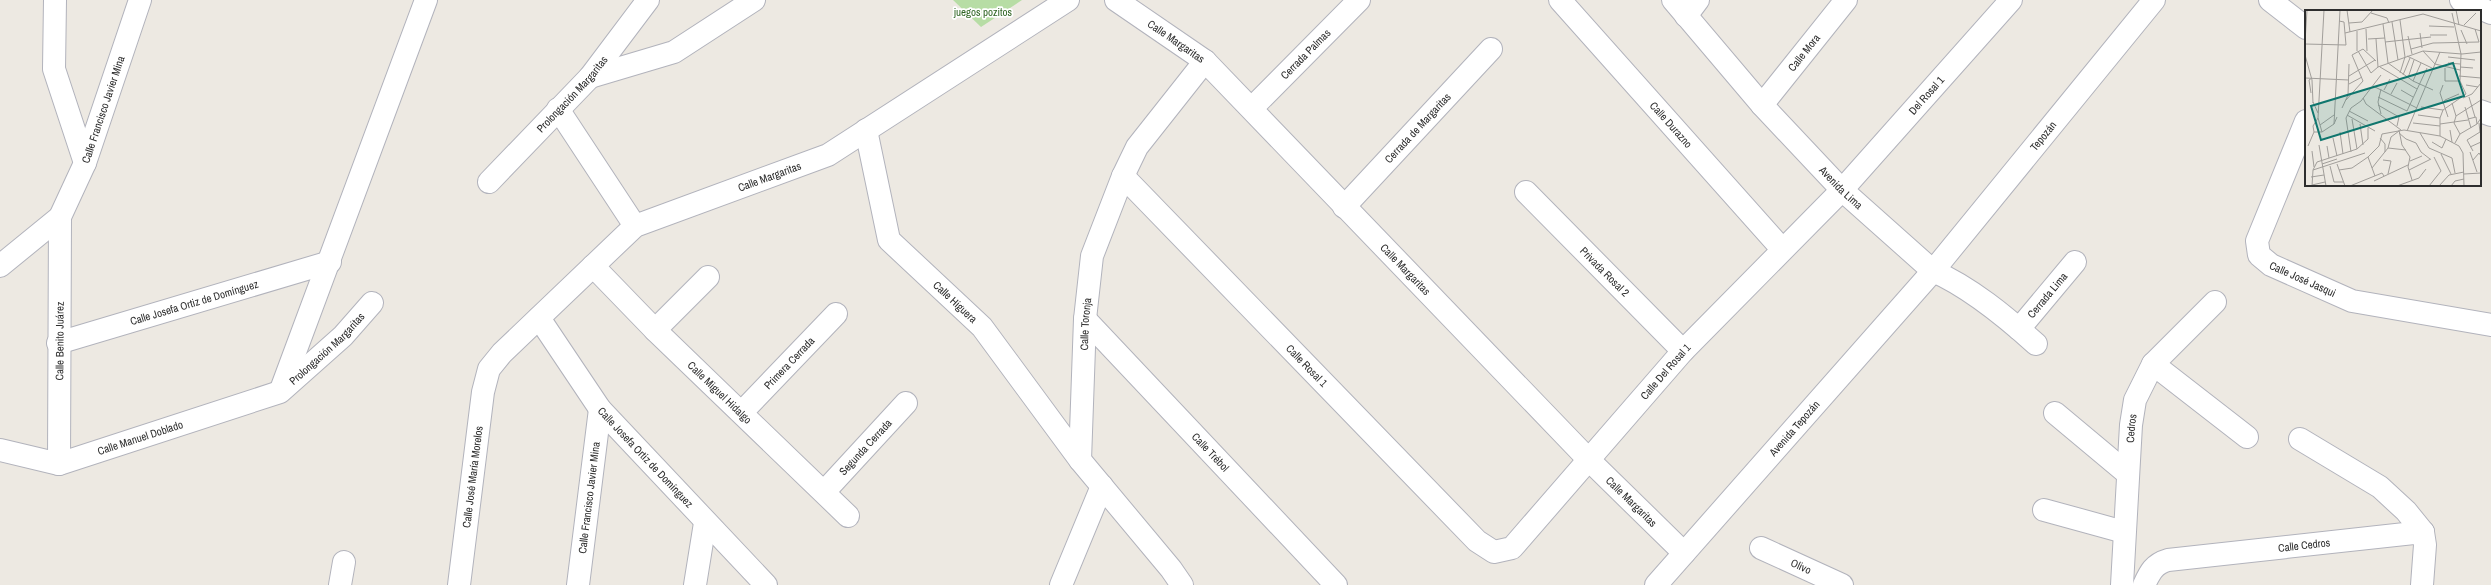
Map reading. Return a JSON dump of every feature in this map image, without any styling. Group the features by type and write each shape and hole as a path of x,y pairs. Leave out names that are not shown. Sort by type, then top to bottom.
{"street":[{"path":"55,0 54,69 85,163"},
{"name":"Calle Francisco Javier Mina","path":"60,217 85,163 140,0"},
{"path":"280,392 330,262 426,0"},
{"name":"Prolongación Margaritas","path":"489,182 590,77 648,0"},
{"path":"590,77 674,52 754,0"},
{"name":"Calle Margaritas","path":"490,369 502,353 635,226 828,155 1068,0"},
{"name":"Calle Margaritas","path":"1116,0 1205,61 1252,108 1344,207 1589,460 1684,553"},
{"name":"Cerrada Palmas","path":"1252,108 1359,0"},
{"name":"Calle Durazno","path":"1560,0 1782,250"},
{"name":"Calle Mora","path":"1762,105 1846,0"},
{"name":"Del Rosal 1","path":"1842,190 2010,0"},
{"path":"2270,0 2305,27"},
{"path":"2461,0 2491,13"},
{"name":"Tepozán","path":"1933,271 2151,1"},
{"name":"Avenida Lima","path":"1686,5 1762,105 1842,190 1933,271 1950,278 2019,329 2036,344"},
{"name":"Cerrada de Margaritas","path":"1344,207 1491,49"},
{"name":"Calle Toronja","path":"1080,460 1085,319 1092,256 1123,176 1137,147 1205,61"},
{"path":"558,109 635,226"},
{"path":"2481,111 2491,115"},
{"name":"Calle José Jasqui","path":"2305,123 2257,241 2259,255 2271,265 2352,301 2491,326"},
{"name":"Calle Higuera","path":"866,130 889,240 982,327 1080,460"},
{"name":"Calle Rosal 1","path":"1123,176 1477,541 1494,552"},
{"name":"Calle Del Rosal 1","path":"1494,552 1512,548 1683,351 1842,190"},
{"name":"Privada Rosal 2","path":"1526,192 1683,351"},
{"path":"0,266 60,217"},
{"name":"Calle Benito Juárez","path":"59,464 58,343 60,217"},
{"name":"Calle Josefa Ortiz de Domínguez","path":"58,343 330,262"},
{"name":"Cerrada Lima","path":"2019,329 2075,262"},
{"name":"Calle Miguel Hidalgo","path":"593,266 655,330 742,412 848,516"},
{"name":"Avenida Tepozán","path":"1656,585 1933,271"},
{"path":"655,330 708,277"},
{"name":"Cedros","path":"2122,585 2128,474 2135,400 2153,364 2215,302"},
{"name":"Prolongación Margaritas","path":"280,392 342,336 372,303"},
{"name":"Primera Cerrada","path":"742,412 836,314"},
{"name":"Calle Josefa Ortiz de Domínguez","path":"539,318 600,410 704,523 766,585"},
{"name":"Calle Trébol","path":"1085,319 1336,585"},
{"path":"2153,364 2247,437"},
{"name":"Calle José María Morelos","path":"459,585 483,392 490,369"},
{"name":"Calle Manuel Doblado","path":"59,464 280,392"},
{"name":"Segunda Cerrada","path":"824,492 906,403"},
{"name":"Calle Francisco Javier Mina","path":"578,585 600,410"},
{"path":"2055,413 2128,474"},
{"path":"2300,439 2380,487 2406,511 2423,532 2425,545 2422,585"},
{"path":"0,450 59,464"},
{"path":"1080,460 1171,569 1182,585"},
{"path":"1061,585 1102,486"},
{"path":"2044,510 2124,532"},
{"path":"695,585 704,523"},
{"name":"Calle Cedros","path":"2144,585 2150,572 2159,563 2168,560 2423,532"},
{"name":"Olivo","path":"1761,548 1842,585"},
{"path":"340,585 344,562"}],"green space":[{"name":"juegos pozitos","path":"953,0 1022,0 981,27"}]}
